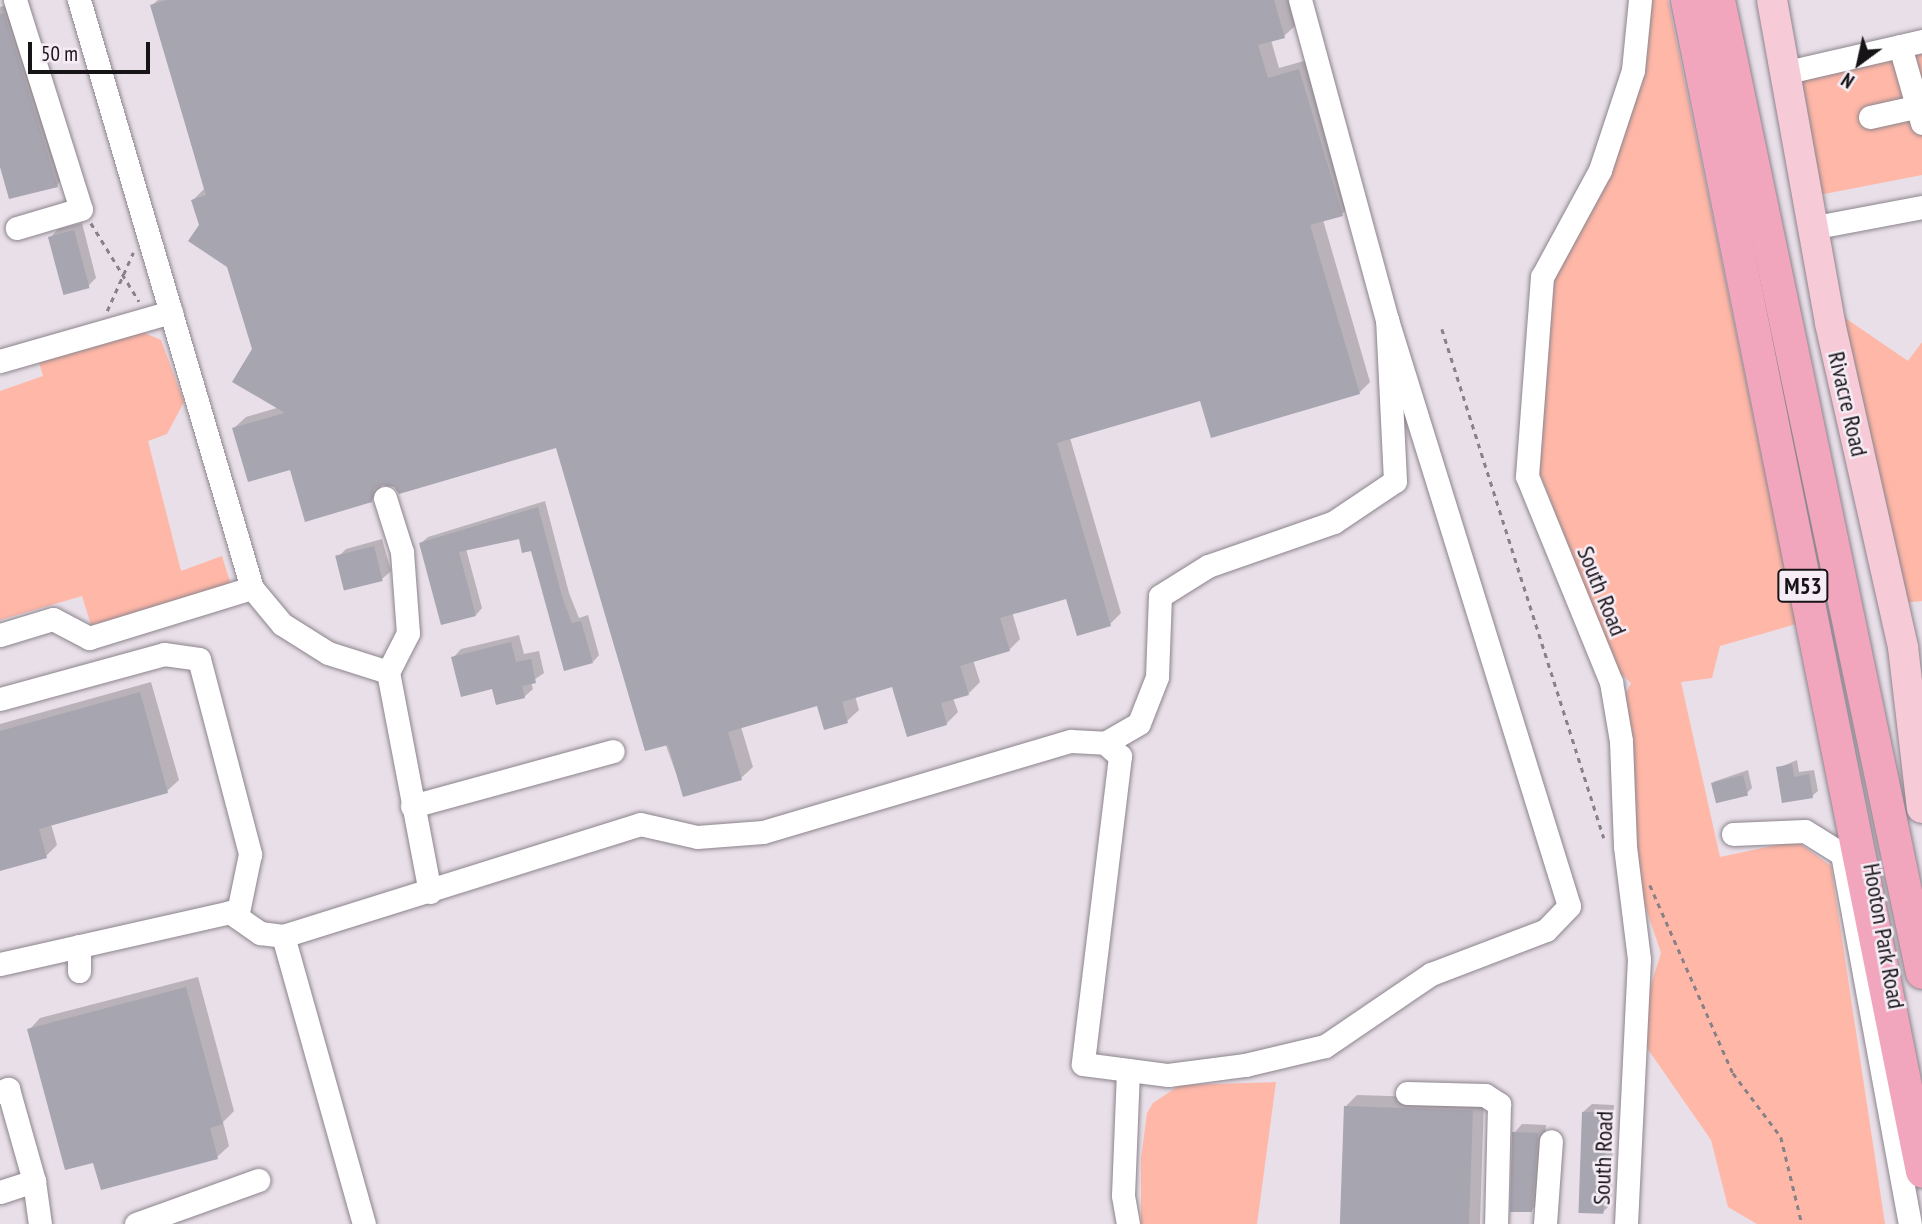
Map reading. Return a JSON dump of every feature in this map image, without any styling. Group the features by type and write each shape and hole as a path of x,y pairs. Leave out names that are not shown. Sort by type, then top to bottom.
{"highway":[{"name":"M53","path":"1687,0 1922,1171"},
{"name":"M53","path":"1718,0 1922,972"}],"main road":[{"name":"Rivacre Road","path":"1772,0 1811,228 1903,647 1922,808"}],"street":[{"path":"15,0 81,209 17,228"},
{"path":"79,0 252,588 282,624 328,653 388,672"},
{"path":"1105,743 1120,756 1083,1064 1168,1075 1325,1046 1431,974 1546,930 1569,906 1387,320 1300,0"},
{"name":"South Road","path":"1626,1224 1639,959 1625,846 1620,741 1611,682 1527,476 1542,276 1600,170 1633,70 1642,17 1640,0"},
{"path":"1783,73 1911,43 1918,115 1870,117"},
{"path":"1811,228 1922,206"},
{"path":"0,361 171,312"},
{"path":"0,964 230,912 260,933 283,936 640,824 696,837 763,832 1071,741 1105,743 1139,723 1157,677 1160,596 1208,565 1334,522 1395,481 1387,320"},
{"path":"385,498 402,552 408,633 388,672 430,892"},
{"path":"0,635 53,619 89,638 252,588"},
{"path":"0,699 164,654 199,659 250,854 237,917"},
{"path":"412,806 613,751"},
{"name":"Hooton Park Road","path":"1733,834 1805,831 1842,854 1910,1224"},
{"path":"283,936 363,1224"},
{"path":"79,946 79,971"},
{"path":"1128,1070 1123,1195 1128,1224"},
{"path":"0,1092 8,1090 34,1181 40,1224"},
{"path":"1407,1093 1485,1095 1499,1104 1496,1224"},
{"path":"1545,1224 1551,1141"},
{"path":"136,1224 258,1180"},
{"path":"0,1192 34,1181"}],"path":[{"path":"81,209 124,274 145,319"},
{"path":"97,333 137,244 149,240"}],"shaded area":[{"path":"1640,0 1668,0 1796,624 1720,646 1712,678 1681,682 1720,857 1796,841 1831,866 1885,1224 1757,1224 1728,1207 1711,1140 1645,1045 1647,997 1661,953 1625,846 1623,699 1631,683 1617,670 1533,456 1542,277 1600,170"},
{"path":"1922,54 1922,175 1819,195 1793,81"},
{"path":"1835,311 1908,361 1922,342 1922,601 1893,604"},
{"path":"140,331 161,340 184,402 167,434 148,441 181,571 222,556 232,588 91,625 82,596 0,620 0,391 43,376 38,359"},
{"path":"1276,1082 1257,1224 1141,1224 1141,1159 1147,1113 1153,1103 1180,1085"}],"building":[{"path":"167,0 1274,0 1285,38 1258,45 1268,78 1299,69 1343,216 1310,225 1360,394 1211,438 1200,401 1057,443 1111,626 1077,636 1066,599 1000,618 1010,651 960,666 969,695 941,703 947,725 907,737 892,687 842,702 848,723 824,730 817,706 728,732 742,780 683,797 668,745 645,751 556,448 399,494 394,487 381,485 374,489 372,502 305,522 290,470 248,482 232,428 285,413 232,382 252,349 227,267 188,241 199,225 191,200 206,195 150,5"},
{"path":"4,13 58,187 9,199 0,167 0,14"},
{"path":"74,230 90,288 63,295 48,237"},
{"path":"538,507 563,600 572,623 581,621 593,663 564,671 531,551 522,553 519,539 459,552 476,616 441,625 419,543"},
{"path":"374,546 383,581 344,591 335,556"},
{"path":"511,642 516,662 531,659 536,683 522,686 525,698 496,705 492,689 461,697 451,657"},
{"path":"140,692 168,793 39,829 47,858 0,871 0,731"},
{"path":"1792,764 1794,777 1809,774 1813,798 1782,803 1776,767"},
{"path":"1743,775 1748,795 1716,803 1711,783"},
{"path":"186,987 223,1124 210,1128 218,1159 101,1190 93,1163 65,1170 27,1029"},
{"path":"1344,1106 1473,1111 1469,1224 1340,1224"},
{"path":"1582,1112 1607,1113 1603,1214 1578,1213"},
{"path":"1512,1132 1538,1133 1532,1212 1510,1212"}]}
